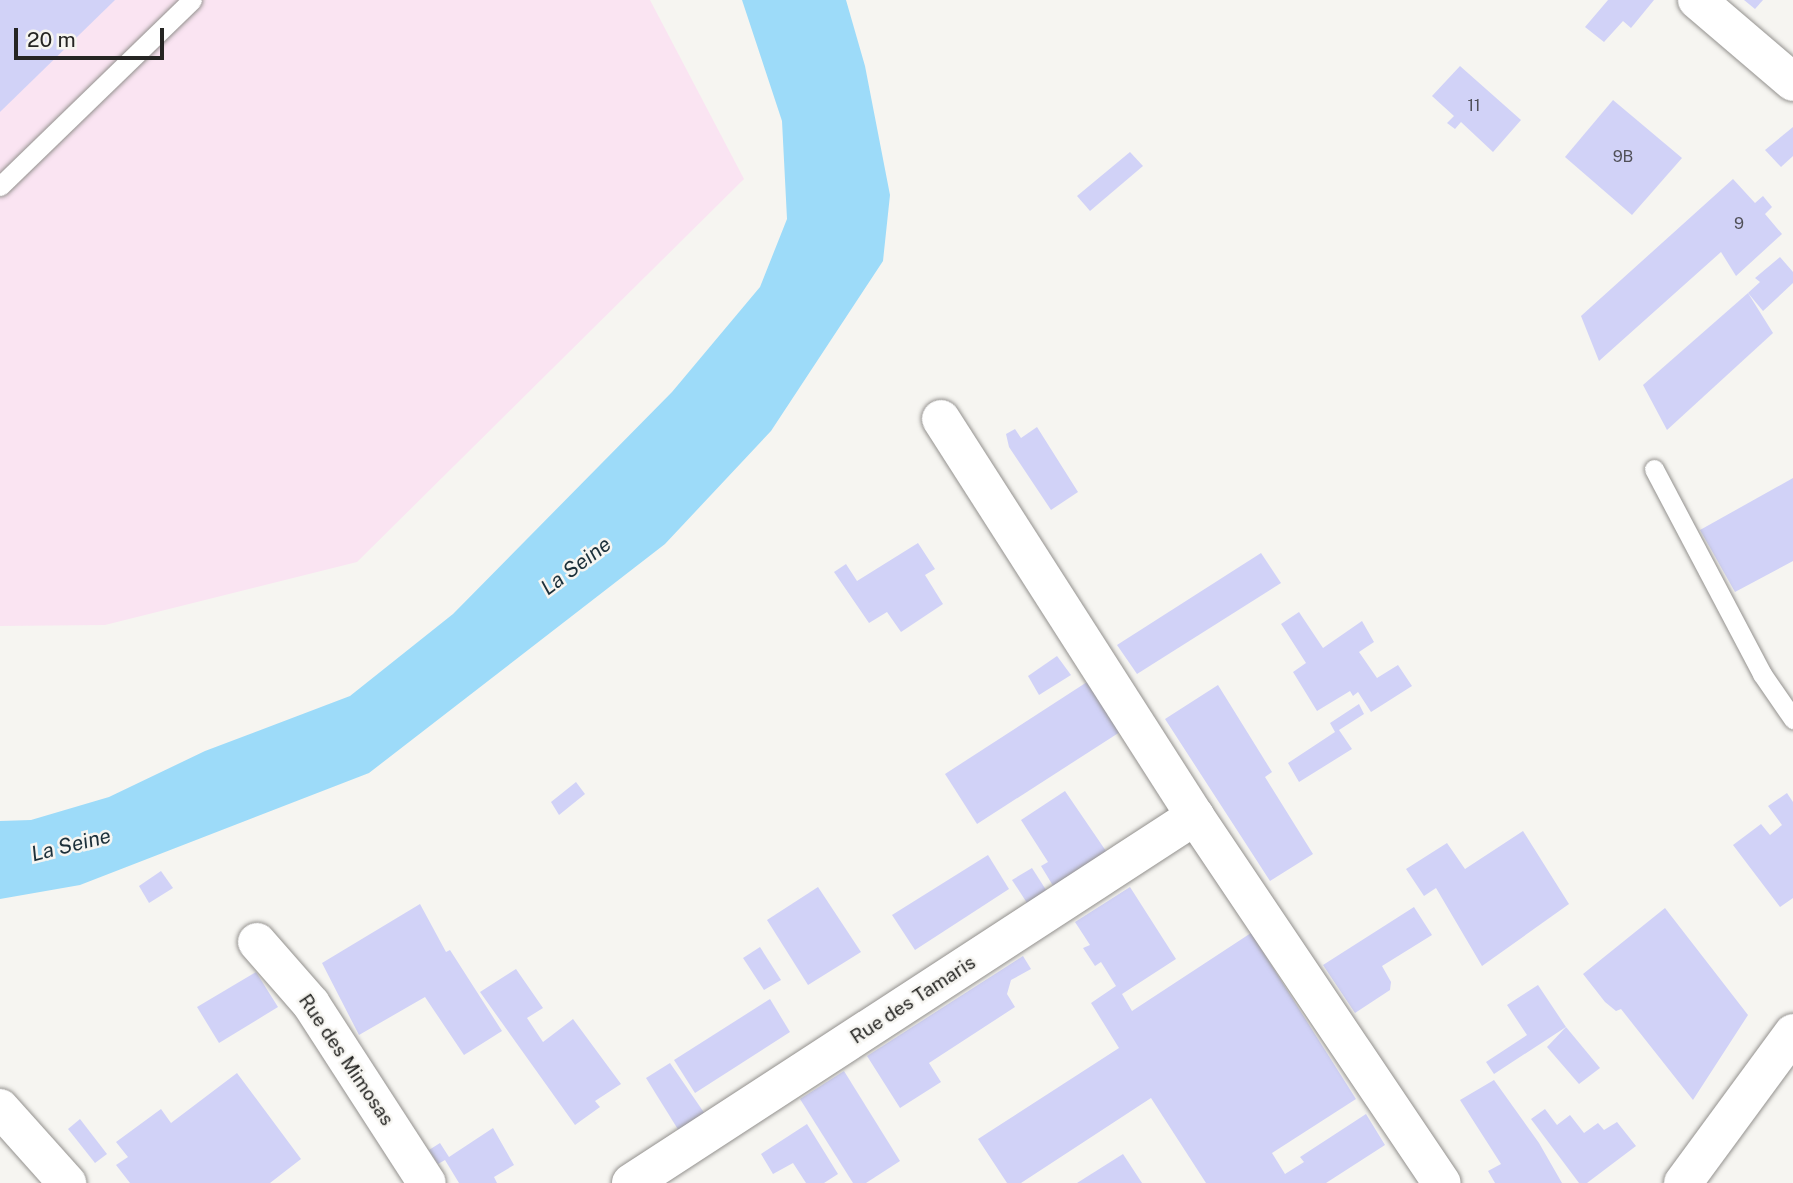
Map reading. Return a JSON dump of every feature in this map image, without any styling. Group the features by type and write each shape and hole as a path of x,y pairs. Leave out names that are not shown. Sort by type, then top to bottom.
{"street":[{"path":"1697,0 1793,82"},
{"path":"941,419 1195,816 1442,1183"},
{"name":"Rue des Tamaris","path":"631,1183 1195,816"},
{"name":"Rue des Mimosas","path":"257,942 311,1004 427,1183"},
{"path":"1683,1183 1793,1033"},
{"path":"0,1108 67,1183"}],"lane":[{"path":"0,186 192,0"},
{"path":"1654,469 1762,674 1793,719"}],"shaded area":[{"path":"0,0 650,0 744,179 357,562 105,625 0,626"}],"water":[{"name":"La Seine","path":"742,0 846,0 865,66 890,195 883,261 771,431 665,544 369,773 80,885 0,899 0,821 31,820 109,797 205,751 350,696 453,614 672,392 760,287 787,219 782,121"}],"building":[{"path":"0,0 115,0 0,112"},
{"path":"1608,0 1654,0 1631,28 1623,21 1604,42 1585,27"},
{"path":"1744,0 1763,0 1755,9"},
{"path":"1460,66 1521,120 1493,152 1461,122 1455,129 1447,123 1454,116 1432,96"},
{"path":"1613,100 1682,158 1632,215 1565,157"},
{"path":"1793,127 1793,156 1781,167 1765,150"},
{"path":"1130,152 1143,166 1090,211 1077,196"},
{"path":"1733,179 1755,203 1763,196 1772,207 1765,214 1782,234 1736,276 1721,252 1599,361 1581,316"},
{"path":"1780,257 1793,272 1793,283 1763,311 1748,293 1760,282 1755,278"},
{"path":"1748,293 1773,333 1667,430 1643,385"},
{"path":"1037,427 1078,492 1051,510 1009,447 1006,434 1015,429 1021,438"},
{"path":"1793,478 1793,561 1735,592 1700,530"},
{"path":"918,543 935,569 925,575 943,604 901,632 887,612 869,623 834,572 846,564 857,581"},
{"path":"1261,553 1281,583 1137,674 1117,645"},
{"path":"1299,612 1323,648 1362,621 1374,642 1359,652 1377,678 1398,665 1412,686 1371,712 1358,692 1353,696 1350,691 1317,711 1293,672 1306,663 1281,624"},
{"path":"1057,656 1071,675 1039,695 1028,676"},
{"path":"1087,682 1120,732 977,824 945,774"},
{"path":"1218,685 1272,772 1265,777 1313,854 1270,881 1165,719"},
{"path":"1359,704 1364,714 1339,730 1352,749 1299,782 1288,763 1335,732 1330,723"},
{"path":"576,782 585,794 559,815 551,802"},
{"path":"1065,791 1108,854 1055,889 1041,866 1048,862 1021,820"},
{"path":"1787,793 1793,802 1793,898 1780,907 1733,845 1761,824 1770,835 1782,825 1768,806"},
{"path":"1523,831 1569,904 1482,966 1436,888 1424,896 1406,869 1447,843 1465,869"},
{"path":"988,855 1009,889 915,950 892,915"},
{"path":"1032,868 1048,893 1029,906 1012,880"},
{"path":"161,871 173,888 149,903 139,886"},
{"path":"818,887 861,952 808,985 767,920"},
{"path":"1130,887 1176,959 1122,994 1132,1011 1251,933 1356,1099 1272,1153 1285,1174 1304,1162 1300,1157 1366,1114 1385,1145 1326,1183 1206,1183 1151,1098 1021,1183 1007,1183 978,1139 1119,1048 1091,1003 1116,986 1101,962 1095,966 1083,948 1090,945 1075,922"},
{"path":"420,904 446,952 450,950 502,1031 464,1055 425,997 359,1035 322,963"},
{"path":"1414,907 1432,935 1382,966 1391,982 1390,990 1355,1013 1323,965"},
{"path":"1665,908 1748,1015 1693,1100 1621,1009 1616,1011 1605,1002 1583,974"},
{"path":"760,947 781,980 764,990 743,958"},
{"path":"1023,956 1031,969 1011,980 1007,994 1015,1007 929,1063 941,1082 900,1108 867,1056"},
{"path":"516,969 543,1008 527,1018 543,1042 573,1019 621,1084 595,1101 600,1107 575,1125 480,992"},
{"path":"256,972 278,1007 219,1043 197,1007"},
{"path":"1538,985 1566,1027 1494,1074 1486,1062 1527,1035 1507,1005"},
{"path":"770,999 790,1032 695,1093 674,1060"},
{"path":"1566,1027 1600,1068 1579,1084 1547,1047"},
{"path":"670,1063 705,1114 679,1131 646,1078"},
{"path":"844,1071 900,1161 866,1183 853,1183 800,1099"},
{"path":"237,1073 301,1159 270,1183 130,1183 116,1165 128,1157 116,1142 161,1109 171,1123"},
{"path":"1494,1080 1539,1143 1562,1183 1495,1183 1488,1171 1501,1164 1460,1100"},
{"path":"1545,1109 1557,1125 1570,1115 1584,1133 1598,1123 1604,1130 1617,1122 1636,1146 1587,1183 1579,1183 1531,1119"},
{"path":"80,1119 107,1154 95,1163 68,1129"},
{"path":"807,1124 838,1174 824,1183 806,1183 793,1163 773,1174 761,1154"},
{"path":"493,1128 514,1165 494,1177 497,1183 459,1183 445,1160 438,1164 429,1150 440,1143 449,1157"},
{"path":"1123,1154 1142,1183 1077,1183"}]}
